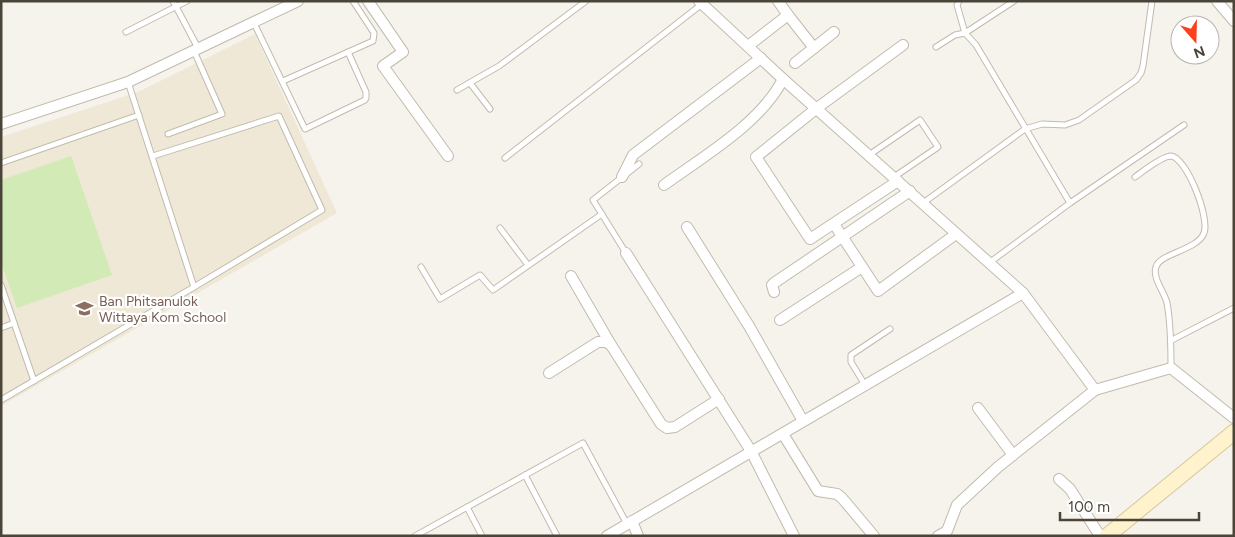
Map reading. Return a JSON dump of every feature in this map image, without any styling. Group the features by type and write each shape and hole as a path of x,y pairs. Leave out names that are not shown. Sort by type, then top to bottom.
{"main road":[{"path":"1107,536 1234,432"}],"street":[{"path":"1,124 128,82 298,1"},
{"path":"368,1 403,52 383,66 448,156"},
{"path":"778,1 814,48"},
{"path":"1217,1 1234,21"},
{"path":"700,3 1023,294 1095,390"},
{"path":"748,46 788,15"},
{"path":"795,63 834,32"},
{"path":"896,179 810,239 756,157 817,108 903,45"},
{"path":"622,177 633,155 761,58"},
{"path":"664,185 748,122 766,105 777,91 783,79"},
{"path":"774,292 772,285 774,283 910,191"},
{"path":"834,224 878,291 956,234"},
{"path":"687,227 749,326 803,421"},
{"path":"626,253 751,452 794,536"},
{"path":"780,320 862,267"},
{"path":"571,276 611,345 661,424 666,428 675,427 718,399"},
{"path":"607,536 1023,294"},
{"path":"549,373 598,342 606,342 611,345"},
{"path":"938,536 947,531 957,505 1013,455 1095,390 1171,368 1234,418"},
{"path":"978,408 1013,455"},
{"path":"783,434 818,491 837,494 842,498 874,536"},
{"path":"1059,479 1070,489 1100,536"},
{"path":"629,523 638,536"}],"lane":[{"path":"126,32 174,4 186,1"},
{"path":"283,81 373,41 374,33 352,1"},
{"path":"457,90 499,66 586,1"},
{"path":"959,1 957,5 965,33 976,45 1070,203"},
{"path":"936,46 955,35 965,33 1014,1"},
{"path":"922,203 1025,129 1037,124 1065,125 1079,120 1136,80 1143,66 1152,1"},
{"path":"505,158 700,3"},
{"path":"168,134 222,114 196,50 174,4"},
{"path":"254,23 305,129 366,98 366,92 348,52"},
{"path":"128,82 194,287"},
{"path":"470,83 490,109"},
{"path":"1,163 139,115"},
{"path":"1,400 322,210 279,116 152,156"},
{"path":"869,155 920,120 938,147 896,179"},
{"path":"990,263 1070,203 1184,125"},
{"path":"1135,177 1164,158 1171,156 1178,159 1189,176 1199,198 1205,221 1204,233 1198,241 1159,262 1155,268 1167,302 1172,340 1171,368"},
{"path":"626,253 593,200 640,164"},
{"path":"421,267 440,299 480,274 493,290 602,214"},
{"path":"500,228 528,265"},
{"path":"1,285 34,381"},
{"path":"1172,340 1234,308"},
{"path":"1,328 14,323"},
{"path":"865,385 851,362 851,355 890,329"},
{"path":"416,536 583,443 629,523"},
{"path":"525,475 557,536"},
{"path":"467,507 482,536"}],"shaded area":[{"name":"Ban Phitsanulok Wittaya Kom School","path":"255,34 337,213 1,406 1,137 138,92"}],"green space":[{"path":"71,156 112,275 17,308 1,262 1,180"}],"place":[{"name":"Ban Phitsanulok Wittaya Kom School","path":"85,309"}]}
